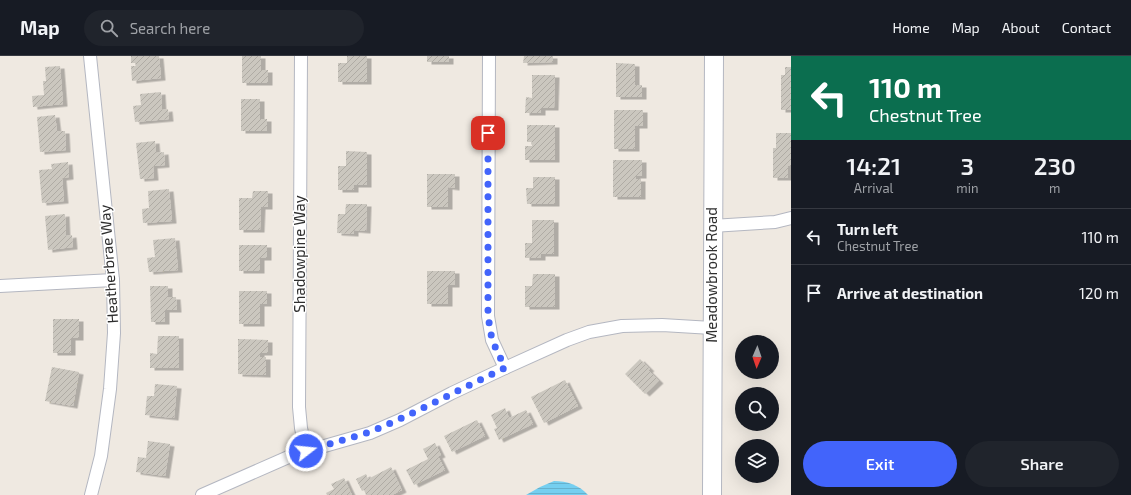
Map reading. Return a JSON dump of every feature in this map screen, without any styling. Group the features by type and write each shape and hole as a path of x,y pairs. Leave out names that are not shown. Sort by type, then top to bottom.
{"street":[{"name":"Heatherbrae Way","path":"90,56 113,280 114,333 110,389 101,456 91,495"},
{"name":"Shadowpine Way","path":"301,56 299,406 301,428 306,451"},
{"path":"489,56 488,316 492,340 505,368"},
{"name":"Meadowbrook Road","path":"712,495 712,226 714,56"},
{"path":"712,226 774,222 791,218"},
{"path":"0,286 113,280"},
{"path":"202,495 293,455 376,430 400,420 505,368 566,340 589,332 622,326 638,325 712,328"}],"water":[{"path":"554,481 572,484 588,495 526,495"}],"building":[{"path":"131,56 159,56 161,78 132,81 131,66 136,66 136,63 131,63"},
{"path":"242,56 261,56 261,70 268,70 268,83 242,83"},
{"path":"347,56 367,56 367,82 338,82 338,63 347,63"},
{"path":"427,56 449,56 449,62 427,62"},
{"path":"524,56 553,56 553,62 523,63"},
{"path":"616,63 635,64 635,85 642,85 642,97 616,97"},
{"path":"60,66 63,104 33,107 32,96 44,95 43,81 46,81 45,67"},
{"path":"785,67 791,67 791,110 781,110 781,75 785,75"},
{"path":"532,75 555,75 554,108 541,108 541,113 525,113 526,97 532,98"},
{"path":"161,92 162,110 168,109 169,119 135,122 133,106 141,105 140,94"},
{"path":"241,99 260,99 260,119 267,119 267,131 241,131"},
{"path":"614,110 643,110 643,126 635,126 635,149 614,149"},
{"path":"55,115 57,131 65,131 66,150 40,152 37,117"},
{"path":"527,125 555,125 555,160 525,160 525,146 532,146 532,142 527,142"},
{"path":"776,133 791,133 791,166 788,166 788,178 773,178 773,148 776,148"},
{"path":"155,141 156,153 164,152 165,165 153,166 154,178 140,179 136,143"},
{"path":"346,151 367,152 367,185 354,185 354,190 338,190 338,166 346,166"},
{"path":"613,160 642,160 642,176 636,176 636,179 641,179 641,197 613,197"},
{"path":"68,162 69,177 62,178 64,201 42,203 39,170 52,169 51,164"},
{"path":"427,174 455,174 455,188 448,187 448,207 427,207"},
{"path":"533,177 555,177 555,204 527,204 526,188 533,188"},
{"path":"169,189 172,221 143,223 142,209 149,208 148,191"},
{"path":"253,191 268,191 268,207 261,207 260,230 239,230 239,198 252,198"},
{"path":"346,204 367,204 366,231 354,230 354,234 337,233 338,214 345,214"},
{"path":"65,214 66,236 72,235 73,247 48,250 45,216"},
{"path":"532,220 554,220 554,254 541,254 541,258 525,258 525,243 532,243"},
{"path":"175,238 178,270 149,272 147,258 155,257 153,240"},
{"path":"239,245 267,245 267,258 260,258 260,271 239,271"},
{"path":"427,271 455,271 455,285 448,285 448,304 427,304"},
{"path":"533,274 555,274 555,307 525,307 525,286 532,286"},
{"path":"150,286 168,286 168,297 176,297 177,310 165,310 165,322 151,322"},
{"path":"239,291 267,291 267,304 260,304 260,324 239,324"},
{"path":"53,319 79,319 79,338 71,338 71,353 53,353"},
{"path":"158,336 179,336 179,368 150,368 150,353 157,354"},
{"path":"238,339 268,340 268,353 260,353 260,357 266,357 266,375 238,374"},
{"path":"640,359 659,381 645,394 625,374"},
{"path":"52,367 79,372 73,406 45,401"},
{"path":"565,380 578,406 544,423 531,397"},
{"path":"155,384 177,386 174,418 145,415 147,396 154,396"},
{"path":"505,408 509,418 526,410 533,424 499,440 494,429 497,428 491,415"},
{"path":"477,420 485,436 452,452 444,436"},
{"path":"148,441 170,444 165,476 136,472 138,457 146,458"},
{"path":"435,443 441,455 438,456 445,470 414,485 406,470 428,459 423,449"},
{"path":"391,467 402,490 392,495 366,495 364,490 362,491 356,479 366,474 368,479"},
{"path":"344,478 352,495 327,495 326,493 334,489 331,484"}],"route":[{"path":"306,451 370,432 400,420 505,368 497,354 492,340 488,316 488,133"}]}
